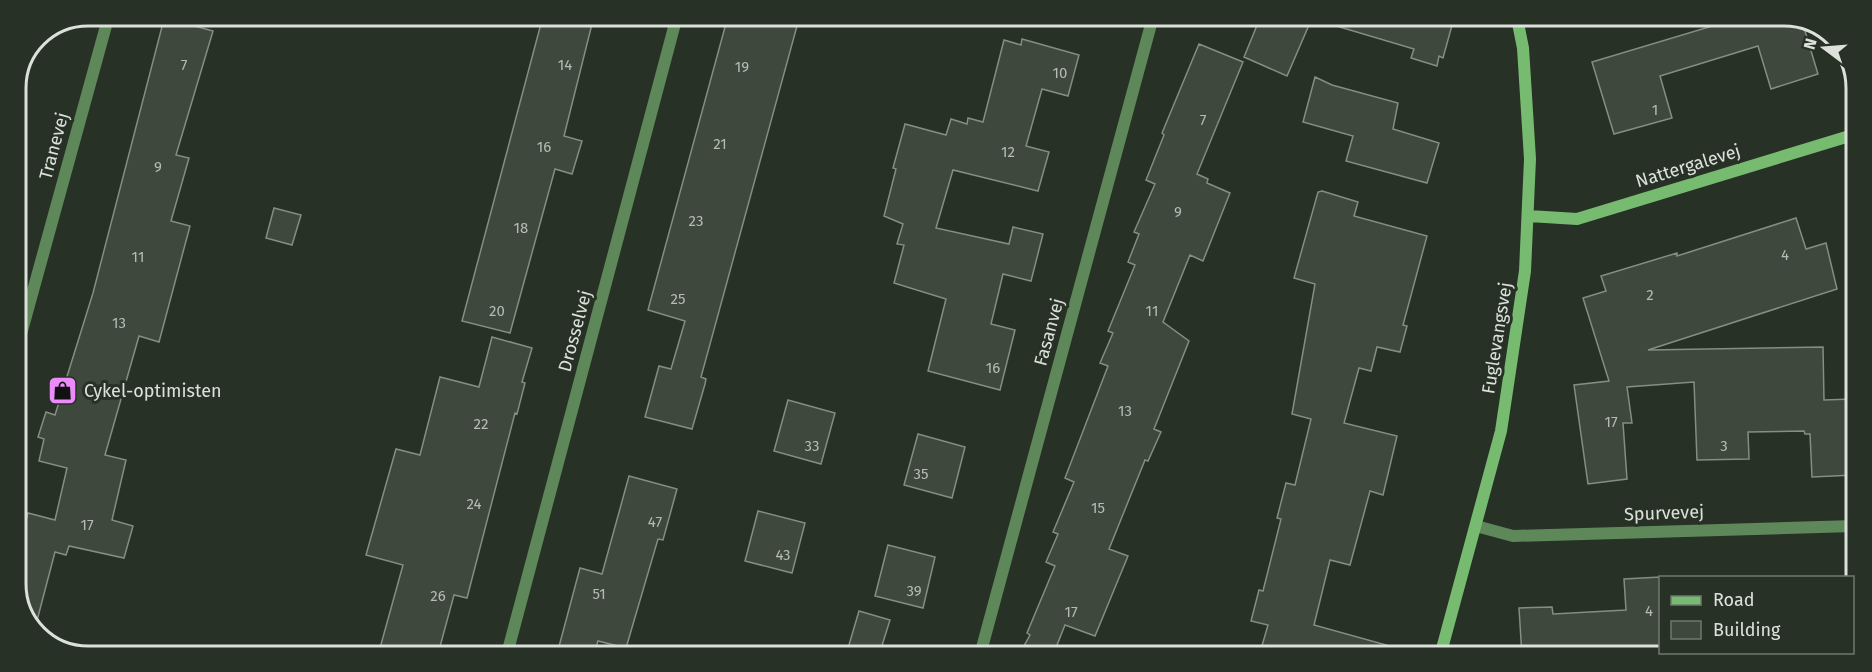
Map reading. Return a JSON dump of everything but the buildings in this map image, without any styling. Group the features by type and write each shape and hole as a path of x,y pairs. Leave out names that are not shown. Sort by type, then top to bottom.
{"street":[{"name":"Tranevej","path":"26,316 106,26"},
{"name":"Drosselvej","path":"509,646 674,26"},
{"name":"Fasanvej","path":"982,646 1151,26"},
{"name":"Fuglevangsvej","path":"1443,646 1501,431 1526,271 1530,159 1523,48 1519,26"},
{"name":"Nattergalevej","path":"1529,216 1577,219 1846,137"},
{"name":"Spurvevej","path":"1476,526 1513,536 1846,526"}],"place":[{"name":"Cykel-optimisten","path":"63,391"}]}
